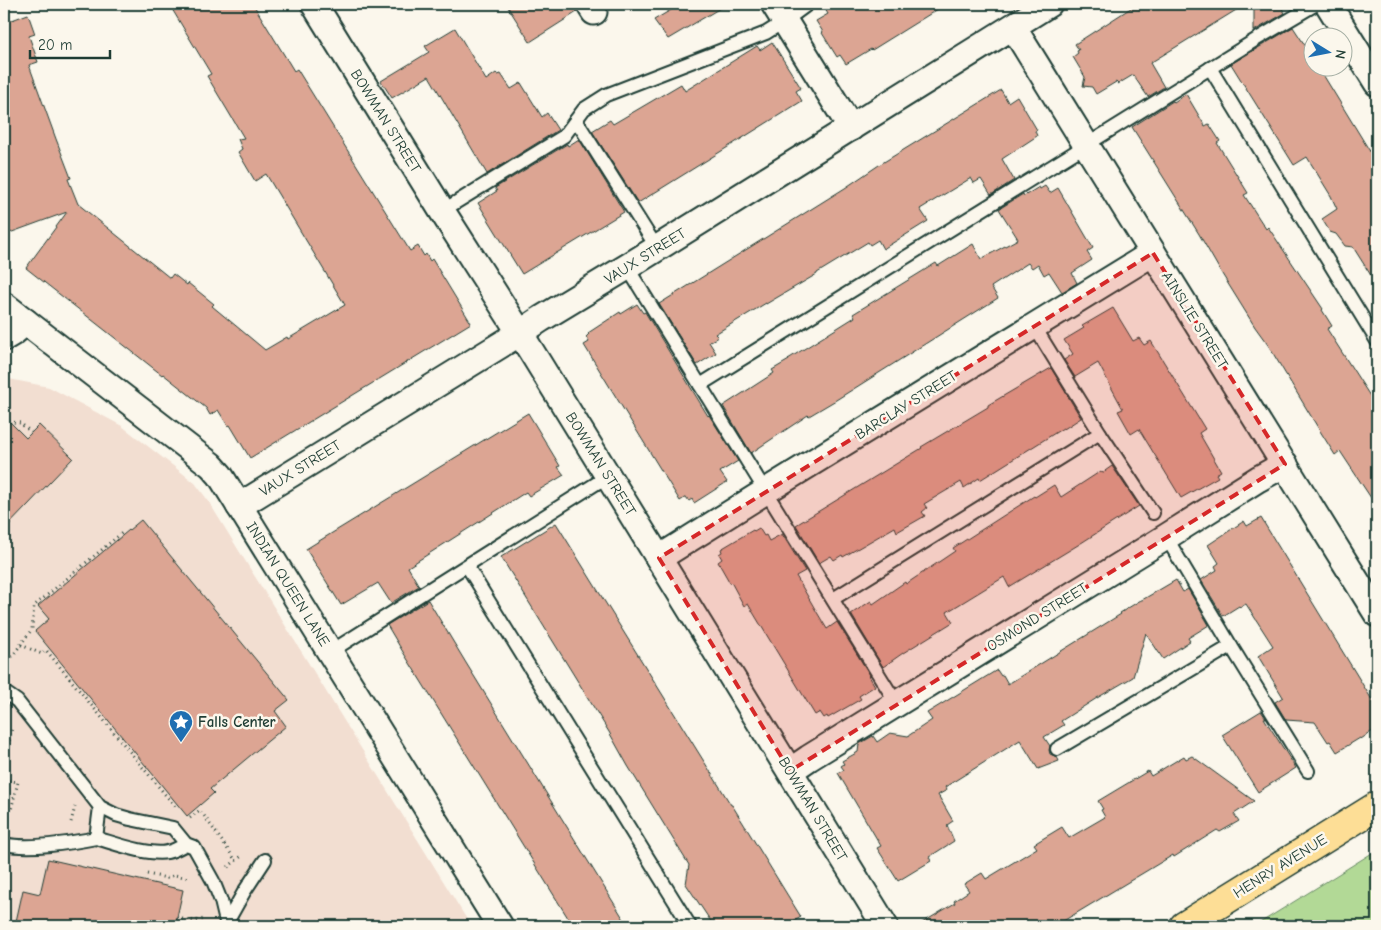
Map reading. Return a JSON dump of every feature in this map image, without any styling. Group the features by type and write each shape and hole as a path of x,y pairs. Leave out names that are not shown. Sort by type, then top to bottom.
{"main road":[{"name":"HENRY AVENUE","path":"1184,926 1377,806"}],"street":[{"name":"BOWMAN STREET","path":"314,4 520,333 885,926"},
{"name":"VAUX STREET","path":"239,506 1049,4"},
{"path":"1327,4 1377,83"},
{"path":"780,13 851,128"},
{"name":"AINSLIE STREET","path":"1013,27 1376,610"},
{"name":"BARCLAY STREET","path":"659,558 1154,253"},
{"name":"INDIAN QUEEN LANE","path":"4,306 211,466 223,480 500,926"},
{"path":"4,338 26,322"},
{"name":"OSMOND STREET","path":"790,771 1285,464"}],"lane":[{"path":"442,211 564,136 584,109 606,95 766,33 780,13 808,4"},
{"path":"700,385 1210,68 1327,4"},
{"path":"1210,68 1377,341"},
{"path":"576,120 657,248"},
{"path":"627,267 897,704"},
{"path":"1034,326 1100,433 1153,513"},
{"path":"833,599 1100,433"},
{"path":"330,652 608,476"},
{"path":"1166,537 1308,772"},
{"path":"467,566 690,926"},
{"path":"1057,750 1231,646"},
{"path":"4,692 17,702 100,807 130,819 173,828 186,844 194,847 213,881 221,901 227,925"},
{"path":"96,838 100,807"},
{"path":"4,844 17,847 96,838 131,849 166,852 186,844"},
{"path":"227,925 244,892 265,860"}],"path":[{"path":"4,421 20,423 31,432"},
{"path":"6,665 32,629 34,606 123,532"},
{"path":"21,645 42,654 46,650 176,808 180,816"},
{"path":"4,765 14,720"},
{"path":"4,780 18,782 11,810"},
{"path":"188,819 200,810 236,860"},
{"path":"140,873 167,878 174,875 190,878 193,884"},
{"path":"203,912 205,926"},
{"path":"177,918 194,921 204,919"},
{"path":"193,926 194,921"}],"highlighted area":[{"path":"1153,253 1285,464 790,771 659,558"}],"shaded area":[{"name":"Falls Center","path":"4,378 49,387 122,426 195,483 207,499 471,926 4,926"}],"green space":[{"path":"1377,850 1377,926 1255,926"}],"building":[{"path":"169,4 253,4 294,71 297,69 410,251 418,246 424,256 426,254 430,261 432,259 471,323 250,458 230,425 228,426 218,410 210,415 206,408 26,268 67,212 4,235 4,23 28,14 35,34 29,36 38,62 29,65 71,178 68,179 78,204 170,278 173,274 187,285 188,283 214,304 212,306 265,350 287,337 288,339 345,305 266,174 255,181 238,152 242,149 238,139 244,138 207,76 211,74"},
{"path":"506,4 575,4 577,12 530,42"},
{"path":"681,4 727,4 668,39 654,20"},
{"path":"822,4 946,4 846,64 840,55 837,57 816,21 828,14"},
{"path":"1137,4 1246,4 1150,63 1164,87 1148,97 1133,75 1118,84 1116,82 1096,94 1092,87 1083,86 1085,77 1073,57 1079,50 1075,44"},
{"path":"1254,4 1279,4 1285,13 1254,31"},
{"path":"1293,27 1304,44 1304,78 1325,78 1377,163 1377,285 1353,247 1345,246 1336,234 1330,232 1322,219 1337,209 1307,157 1294,165 1231,64"},
{"path":"455,28 486,80 496,73 498,75 501,74 511,89 521,83 542,117 547,113 558,130 487,174 429,76 392,98 381,81 429,52 425,46"},
{"path":"772,42 801,88 796,91 802,101 638,203 592,131 610,120 613,124 681,84 685,91 757,46 760,50"},
{"path":"1001,90 1008,102 1017,96 1037,130 1035,131 1037,136 1002,159 1014,180 991,195 981,179 974,183 971,178 920,209 928,221 883,249 878,240 870,245 868,242 715,334 718,337 709,342 716,353 697,365 659,304"},
{"path":"1186,94 1205,126 1209,124 1220,141 1217,143 1248,193 1244,195 1323,309 1332,326 1327,329 1359,379 1370,396 1377,391 1377,507 1340,451 1335,455 1132,127"},
{"path":"579,139 624,212 522,274 478,203 497,191 495,188 567,144 568,146"},
{"path":"1045,186 1050,193 1058,188 1093,248 1087,252 1092,260 1072,273 1077,283 1062,292 1049,272 1044,275 1038,264 1032,268 1028,263 991,287 998,298 836,400 808,415 751,453 723,406 774,373 772,370 788,359 855,317 853,314 936,263 938,266 973,244 981,259 1018,239 999,209 1023,194 1024,196 1039,187 1040,189"},
{"path":"637,304 643,313 645,312 708,416 738,461 720,472 727,482 694,503 692,499 689,501 686,497 680,501 584,345 589,342 586,337 588,333 620,312 621,314"},
{"path":"1113,308 1133,341 1139,338 1144,345 1151,341 1205,429 1199,433 1221,471 1216,474 1218,477 1181,498 1139,429 1131,434 1118,411 1123,409 1098,363 1075,377 1064,360 1073,354 1064,340 1084,328 1082,326"},
{"path":"1051,368 1081,418 980,480 979,478 964,488 961,482 924,504 927,508 922,512 925,516 897,532 895,527 843,557 842,555 834,560 831,556 819,563 796,525 988,407 988,405"},
{"path":"528,413 564,475 529,496 526,492 408,567 419,586 391,603 378,583 341,605 306,549"},
{"path":"4,416 26,438 39,425 73,458 4,530"},
{"path":"1112,466 1139,506 1009,587 1004,577 947,612 953,622 883,667 851,614 871,601 873,604 905,582 906,584 955,551 953,548 1034,496 1054,485 1061,497"},
{"path":"1261,518 1377,708 1377,728 1337,752 1315,722 1286,720 1275,702 1283,697 1258,656 1273,646 1246,604 1223,616 1201,580 1217,570 1215,566 1219,563 1208,545 1244,521 1247,526"},
{"path":"141,520 289,700 275,711 286,726 210,789 214,793 187,816 35,631 49,619 38,606"},
{"path":"556,523 801,917 786,926 714,926 686,884 689,865 501,557"},
{"path":"759,528 769,541 782,534 805,571 796,576 827,629 837,622 875,686 859,696 861,699 828,718 827,716 824,718 820,712 815,715 748,604 744,606 718,562 722,559 719,554 722,552 721,549"},
{"path":"1176,580 1183,592 1188,589 1209,625 1188,638 1190,641 1163,659 1146,633 1133,677 1061,721 1064,725 1044,737 1050,746 1050,754 1057,757 1059,761 1038,769 1020,740 945,787 947,790 938,795 953,821 947,825 954,841 929,857 931,861 898,881 877,848 881,846 838,773 844,770 841,766 844,764 842,761 858,752 859,744 873,736 877,742 890,733 908,736 932,720 927,713 997,670 1001,676 1003,675 1008,684"},
{"path":"428,600 628,926 573,926 403,652 387,625"},
{"path":"1261,711 1296,768 1258,792 1222,735"},
{"path":"1184,756 1186,759 1192,756 1254,801 1234,814 1239,821 1220,832 1217,830 1174,857 1173,855 1055,926 917,926 955,903 954,901 969,891 964,884 982,873 986,879 1037,848 1034,844 1062,827 1069,838 1105,817 1098,801 1148,771 1151,776"},
{"path":"48,859 183,890 175,926 15,926 23,890 40,894"}],"place":[{"name":"Falls Center","path":"181,743"}]}
